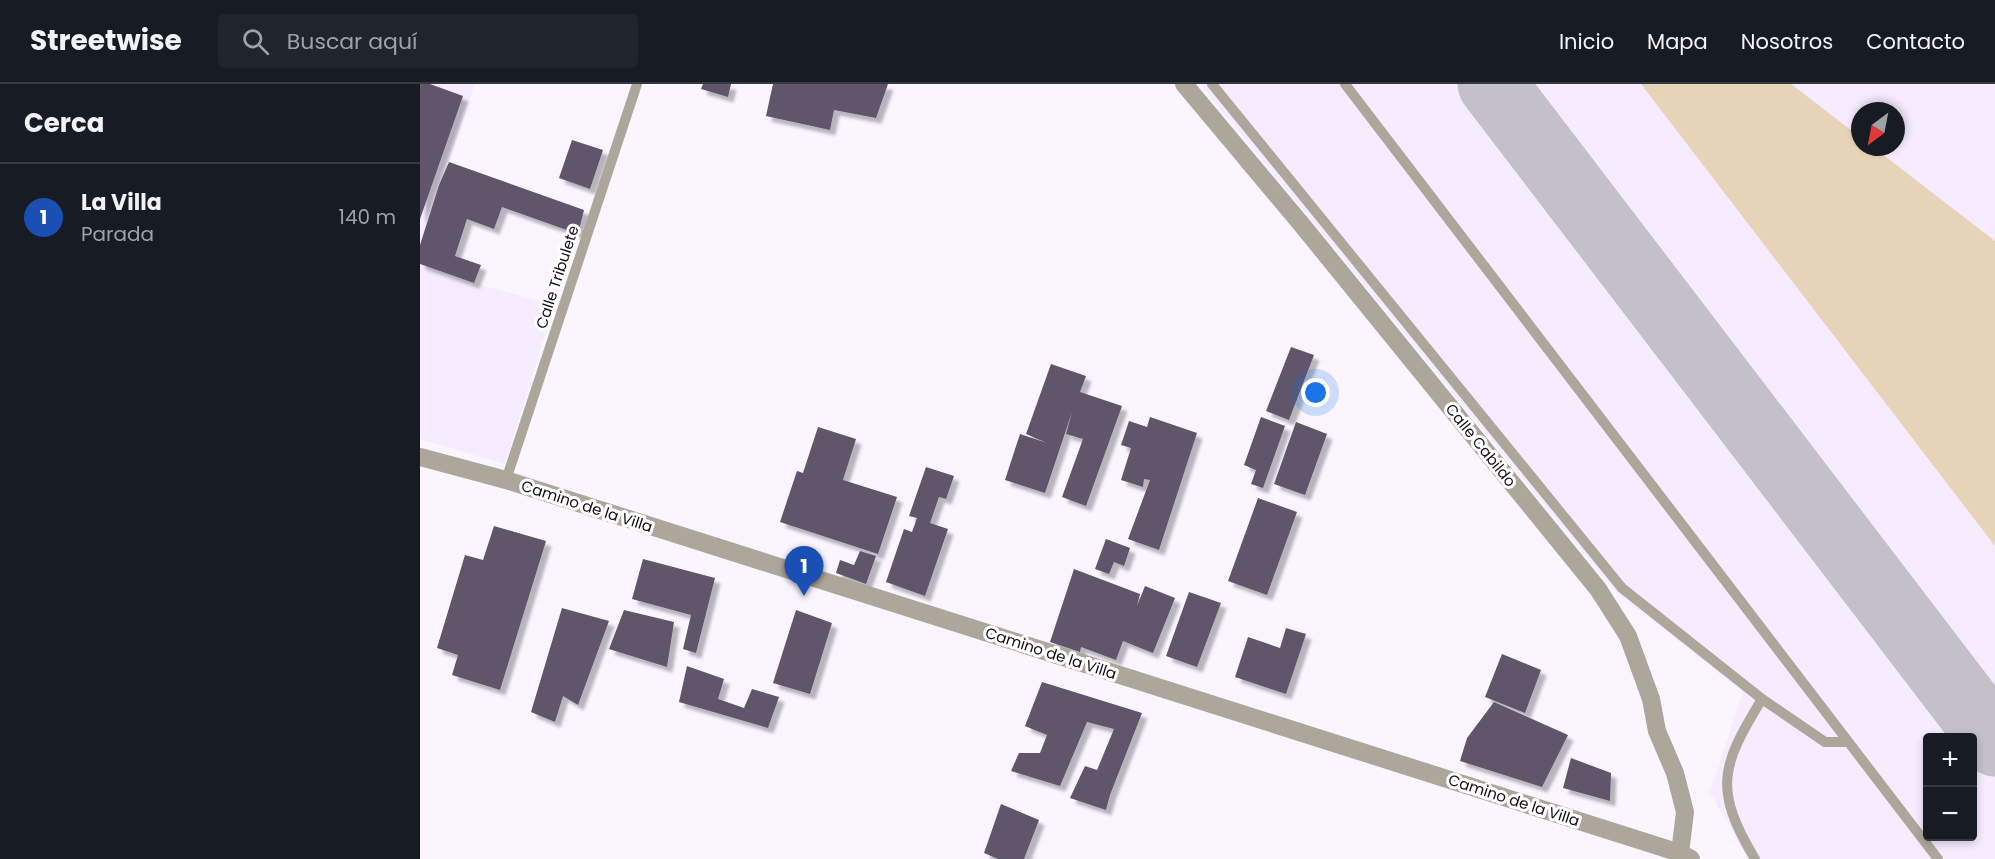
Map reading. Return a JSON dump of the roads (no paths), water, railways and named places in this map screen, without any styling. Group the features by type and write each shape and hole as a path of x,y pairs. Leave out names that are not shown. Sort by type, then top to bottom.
{"street":[{"name":"Calle Cabildo","path":"1184,84 1302,225 1598,589 1628,636 1651,699 1656,731 1675,773 1685,812 1686,856"},
{"name":"Camino de la Villa","path":"420,457 506,480 1686,856"}],"lane":[{"name":"Calle Tribulete","path":"506,480 637,84"},
{"path":"1212,84 1622,588 1762,699 1825,742 1848,742"},
{"path":"1345,84 1938,859"},
{"path":"1755,859 1737,828 1727,791 1729,763 1740,736 1762,699"}],"place":[{"name":"La Villa","path":"804,596"}]}
